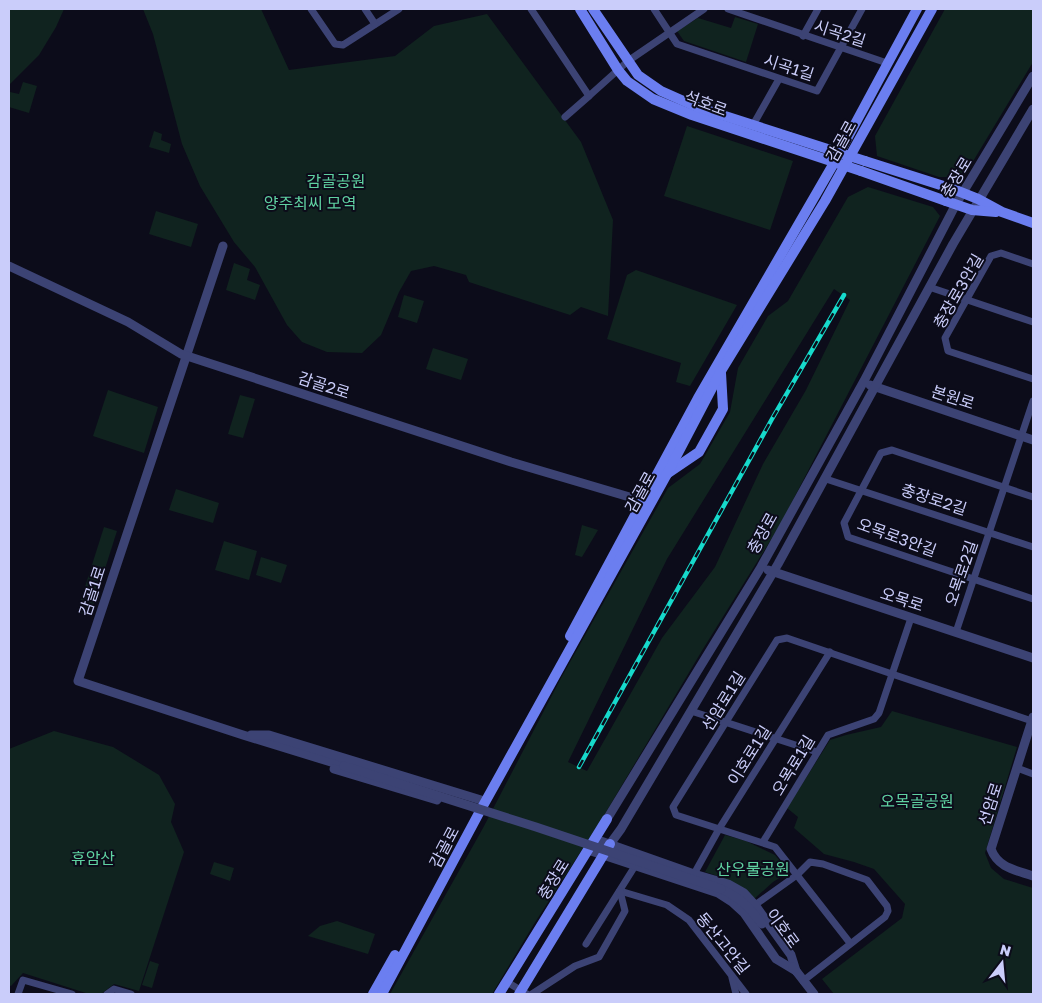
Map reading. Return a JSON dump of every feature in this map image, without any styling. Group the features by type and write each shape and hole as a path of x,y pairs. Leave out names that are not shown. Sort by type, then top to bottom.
{"main road":[{"name":"석호로","path":"580,9 618,70 628,81 653,99 692,115 956,204"},
{"name":"석호로","path":"593,9 638,75 661,91 697,107 953,188 963,193"},
{"name":"감골로","path":"382,994 642,502 739,325 834,163 917,9"},
{"name":"감골로","path":"483,800 667,474 721,371 825,201 932,9"},
{"path":"963,193 1002,212 1033,223"},
{"path":"956,204 972,210 1002,212"},
{"path":"667,474 699,452 723,409 721,371"},
{"name":"감골로","path":"373,994 477,812"},
{"name":"충장로","path":"499,994 607,819"},
{"name":"충장로","path":"522,993 610,844"}],"street":[{"path":"311,9 335,44 343,45 398,9"},
{"path":"365,9 376,24"},
{"path":"531,9 589,96"},
{"name":"시곡1길","path":"654,9 677,44 817,90 862,9"},
{"path":"565,117 628,61 704,9"},
{"name":"시곡2길","path":"728,9 887,63"},
{"path":"803,36 818,9"},
{"name":"충장로","path":"607,819 761,567 864,381 956,204 1033,76"},
{"path":"753,125 779,79"},
{"name":"충장로","path":"610,844 621,829 773,572 826,479 978,199 1033,109"},
{"name":"감골1로","path":"223,246 78,681 344,766"},
{"name":"충장로3안길","path":"1033,264 1001,253 991,256 945,338 948,351 1033,379"},
{"name":"감골2로","path":"9,266 128,322 186,355 511,462 642,502"},
{"path":"929,287 1033,322"},
{"name":"본원로","path":"864,381 875,387 1033,440"},
{"name":"오목로2길","path":"956,632 1033,401"},
{"name":"오목로3안길","path":"1033,497 892,450 881,453 844,523 848,537 1033,598"},
{"name":"충장로2길","path":"826,479 1033,547"},
{"name":"오목로","path":"761,567 1033,658"},
{"name":"오목로1길","path":"763,842 828,735 874,719 879,713 911,618"},
{"name":"선암로1길","path":"850,943 775,847 676,815 673,808 777,640 787,638 1033,719"},
{"name":"이호로1길","path":"694,874 719,829 830,652"},
{"path":"691,710 817,752"},
{"name":"선암로","path":"1033,719 991,850 994,859 999,864 1033,876"},
{"path":"243,735 269,735 483,800"},
{"path":"243,735 263,748 477,812"},
{"name":"이호로","path":"344,766 536,827 721,889 735,896 748,906 814,994"},
{"path":"1017,768 1033,774"},
{"path":"595,839 728,884 744,893 755,905 791,955 796,971"},
{"path":"588,850 718,893 744,912 776,959 796,971"},
{"path":"755,905 797,875 810,862 823,864 867,880 887,906 888,911 885,917 804,981"},
{"path":"586,944 635,866"},
{"path":"532,994 575,966 599,957 625,911 620,892"},
{"name":"동산고안길","path":"620,892 667,905 689,920 746,994"},
{"path":"731,975 736,994"},
{"path":"18,994 23,980 72,994"},
{"path":"507,982 522,993"},
{"path":"108,994 114,988 131,994"}],"green space":[{"path":"9,9 64,9 56,27 39,55 9,85"},
{"name":"감골공원","path":"143,9 261,9 289,70 395,56 434,26 487,14 581,142 613,220 608,316 581,307 570,315 469,282 466,275 434,266 411,271 399,292 381,335 362,353 327,352 302,342 287,325 255,267 234,242 200,186 182,144 153,34"},
{"path":"945,9 1033,9 1033,62 972,163 958,177 939,177 877,156 875,136"},
{"path":"735,17 758,24 746,62 684,41 677,31 698,18 731,28"},
{"path":"23,82 37,86 29,113 9,107 10,92 19,94"},
{"path":"687,126 793,161 770,230 664,196"},
{"path":"154,131 162,134 161,140 171,144 169,153 149,147"},
{"path":"868,187 933,207 940,216 780,525 703,649 603,817 534,924 492,994 390,994 483,828 561,678 668,488 700,464 730,412 738,368 768,316 788,301 848,197","holes":["834,289 850,300 806,390 763,464 715,567 662,638 587,771 568,762 667,559"]},
{"path":"156,211 198,224 191,247 149,234"},
{"path":"234,263 250,269 247,280 260,285 255,300 226,290"},
{"path":"636,270 737,305 690,386 676,382 681,363 607,339 627,275"},
{"path":"404,295 424,301 417,323 398,317"},
{"path":"433,348 468,359 461,380 426,369"},
{"path":"108,390 158,407 144,453 93,436"},
{"path":"240,395 255,399 243,438 228,434"},
{"path":"176,489 219,503 213,523 169,510"},
{"path":"582,525 598,530 582,557 575,555"},
{"path":"104,527 117,531 90,616 77,612"},
{"path":"224,541 257,551 249,580 215,570"},
{"path":"261,557 287,565 281,583 256,575"},
{"name":"오목골공원","path":"892,711 1017,747 985,853 991,868 1004,879 1033,888 1033,994 834,994 822,979 902,918 905,904 874,869 824,854 794,828 798,817 787,808 830,740 881,727"},
{"name":"휴암산","path":"54,731 113,747 159,775 175,804 171,822 184,852 139,991 114,984 101,994 89,994 23,973 11,986 9,985 9,749"},
{"name":"산우물공원","path":"725,835 746,841 775,855 789,872 773,882 753,900 742,890 730,883 705,872"},
{"path":"214,862 234,868 230,881 210,874"},
{"path":"337,921 375,934 368,954 308,936 320,926"},
{"path":"150,961 159,964 152,988 142,985"}],"railway":[{"path":"579,767 772,419 844,295"}],"park label":[{"name":"양주최씨 모역","path":"310,203"}]}
